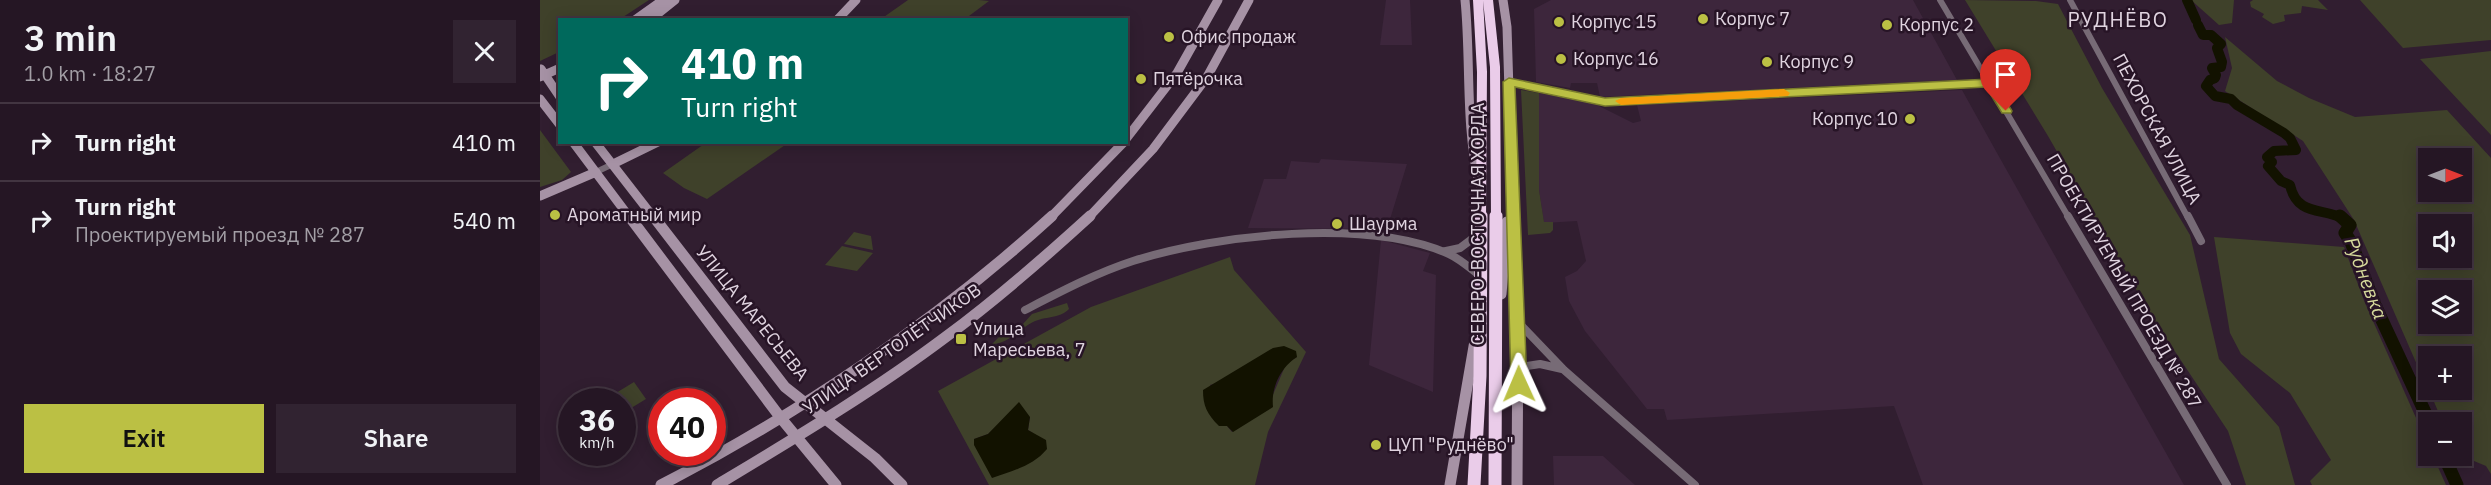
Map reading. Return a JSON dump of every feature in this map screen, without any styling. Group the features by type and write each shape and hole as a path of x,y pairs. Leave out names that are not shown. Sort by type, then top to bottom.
{"highway":[{"name":"СЕВЕРО-ВОСТОЧНАЯ ХОРДА","path":"1474,485 1479,409 1481,231 1482,66 1478,0"},
{"name":"СЕВЕРО-ВОСТОЧНАЯ ХОРДА","path":"1488,0 1495,67 1497,410 1495,485"}],"street":[{"path":"638,18 663,0"},
{"path":"652,18 675,0"},
{"path":"839,18 856,0"},
{"name":"УЛИЦА ВЕРТОЛЁТЧИКОВ","path":"1128,137 1147,115 1188,57 1218,0"},
{"name":"УЛИЦА ВЕРТОЛЁТЧИКОВ","path":"717,485 899,370 982,310 1072,233 1141,163 1179,118 1206,81 1249,0"},
{"path":"1465,0 1469,42 1471,150 1481,191"},
{"path":"1503,0 1507,27 1511,189 1518,322 1517,485"},
{"name":"ПРОЕКТИРУЕМЫЙ ПРОЕЗД № 287","path":"1940,0 2227,485"},
{"name":"ПЕХОРСКАЯ УЛИЦА","path":"2070,0 2201,241"},
{"path":"541,72 558,61"},
{"path":"541,72 558,68"},
{"path":"541,72 558,94"},
{"path":"1509,82 1605,102 1990,83"},
{"path":"540,99 558,122"},
{"name":"УЛИЦА МАРЕСЬЕВА","path":"575,144 780,417 797,436"},
{"name":"УЛИЦА МАРЕСЬЕВА","path":"597,144 785,387 802,403 877,458 902,485"},
{"path":"540,196 613,165 654,144"},
{"name":"УЛИЦА ВЕРТОЛЁТЧИКОВ","path":"663,485 802,403 889,345 957,295 1041,226 1122,144"},
{"path":"1496,335 1511,189"},
{"path":"1440,251 1460,248 1481,231"},
{"path":"1025,310 1062,291 1150,256 1268,236 1305,233 1377,235 1405,240 1460,258 1480,276"},
{"path":"1450,485 1480,302"},
{"path":"1518,322 1564,370 1695,485"},
{"path":"1519,384 1527,366 1540,364 1564,370"},
{"path":"797,436 836,485"},
{"path":"663,485 677,485"}],"shaded area":[{"path":"1386,0 1410,0 1412,45 1380,45"},
{"path":"1551,0 1913,0 1957,80 1600,97 1597,83 1571,83 1570,88 1536,82 1534,9"},
{"path":"1962,90 2184,485 1923,485 1894,406 1667,420 1664,409 1647,409 1585,331 1569,301 1565,277 1577,271 1586,261 1577,221 1544,223 1539,190 1539,93 1595,104 1633,123 1641,121 1637,105"},
{"path":"1321,159 1407,164 1387,229 1248,228 1264,179 1286,179 1291,161 1319,163"},
{"path":"1381,240 1430,253 1423,271 1436,275 1433,392 1369,365"},
{"path":"1284,346 1296,351 1297,357 1286,366 1278,378 1273,407 1233,432 1227,426 1219,426 1206,410 1203,390 1273,348"},
{"path":"1019,402 1030,417 1028,430 1046,440 1047,449 1029,464 992,478 974,445 974,439 988,434"},
{"path":"1553,456 1603,456 1635,485 1554,485"}],"green space":[{"path":"540,0 649,0 622,18 558,18 558,52 540,61"},
{"path":"908,0 989,1 966,18 882,18"},
{"path":"1965,0 2036,1 2058,4 2102,88 2190,235 2219,359 2279,427 2295,485 2246,485 2228,431 2152,317 2048,136"},
{"path":"2191,0 2234,0 2232,23 2219,25"},
{"path":"2253,0 2318,0 2328,10 2302,6 2301,13 2284,15 2285,21 2273,24 2262,17 2264,14 2251,7 2250,2"},
{"path":"2360,0 2491,0 2491,40 2403,48"},
{"path":"2225,37 2277,81 2309,98 2355,117 2447,110 2491,158 2491,474 2486,466 2472,460 2472,412 2438,412 2433,400 2472,400 2472,346 2418,346 2418,367 2354,220 2303,141 2225,91 2232,68"},
{"path":"2491,51 2491,135 2420,59"},
{"path":"1521,90 1539,93 1539,190 1544,222 1553,222 1553,230 1550,233 1528,235"},
{"path":"540,130 571,172 562,180 540,187"},
{"path":"704,144 787,144 707,199 684,188 663,173"},
{"path":"854,232 871,236 873,250 844,244"},
{"path":"2214,237 2344,247 2365,303 2418,422 2418,466 2437,466 2446,485 2312,485 2310,481 2331,460 2290,393 2241,354 2230,333"},
{"path":"842,246 873,253 857,271 825,265"},
{"path":"1230,257 1234,270 1306,352 1268,432 1255,485 989,485 938,391 1091,307","holes":["1297,357 1286,364 1272,397 1232,432 1227,426 1210,385","1030,417 1028,430 1033,433 974,439 988,434 998,425"]},
{"path":"1067,303 1069,309 1065,312 1033,322 1004,342 992,344 1003,333 1023,324 1032,314"},
{"path":"634,382 646,399 636,405 636,388 624,388"}],"waterway":[{"name":"Рудневка","path":"2187,0 2196,20"},
{"name":"Рудневка","path":"2198,25 2203,35 2211,35 2221,44 2217,48 2222,62 2221,67 2212,68 2216,75 2206,86 2215,96 2231,99 2290,138 2296,150 2274,151 2267,157 2272,162 2268,166 2281,181 2290,185 2298,202 2311,209 2342,218"},
{"name":"Рудневка","path":"2340,216 2350,225 2345,233 2351,242 2374,303 2425,412"},
{"name":"Рудневка","path":"2448,466 2457,485"}],"slow traffic":[{"path":"1621,101 1784,93"}],"place":[{"name":"Корпус 7","path":"1703,19"},
{"name":"Корпус 15","path":"1559,22"},
{"name":"Корпус 2","path":"1887,25"},
{"name":"Офис продаж","path":"1169,37"},
{"name":"Корпус 16","path":"1561,59"},
{"name":"Корпус 9","path":"1767,62"},
{"name":"Пятёрочка","path":"1141,79"},
{"name":"Корпус 10","path":"1910,119"},
{"name":"Ароматный мир","path":"555,215"},
{"name":"Шаурма","path":"1337,224"},
{"name":"Улица Маресьева, 7","path":"961,339"},
{"name":"ЦУП \"Руднёво\"","path":"1376,445"}],"district":[{"name":"РУДНЁВО","path":"2118,20"}],"route":[{"path":"1519,384 1509,82 1605,102 1990,83 2006,111"}]}
